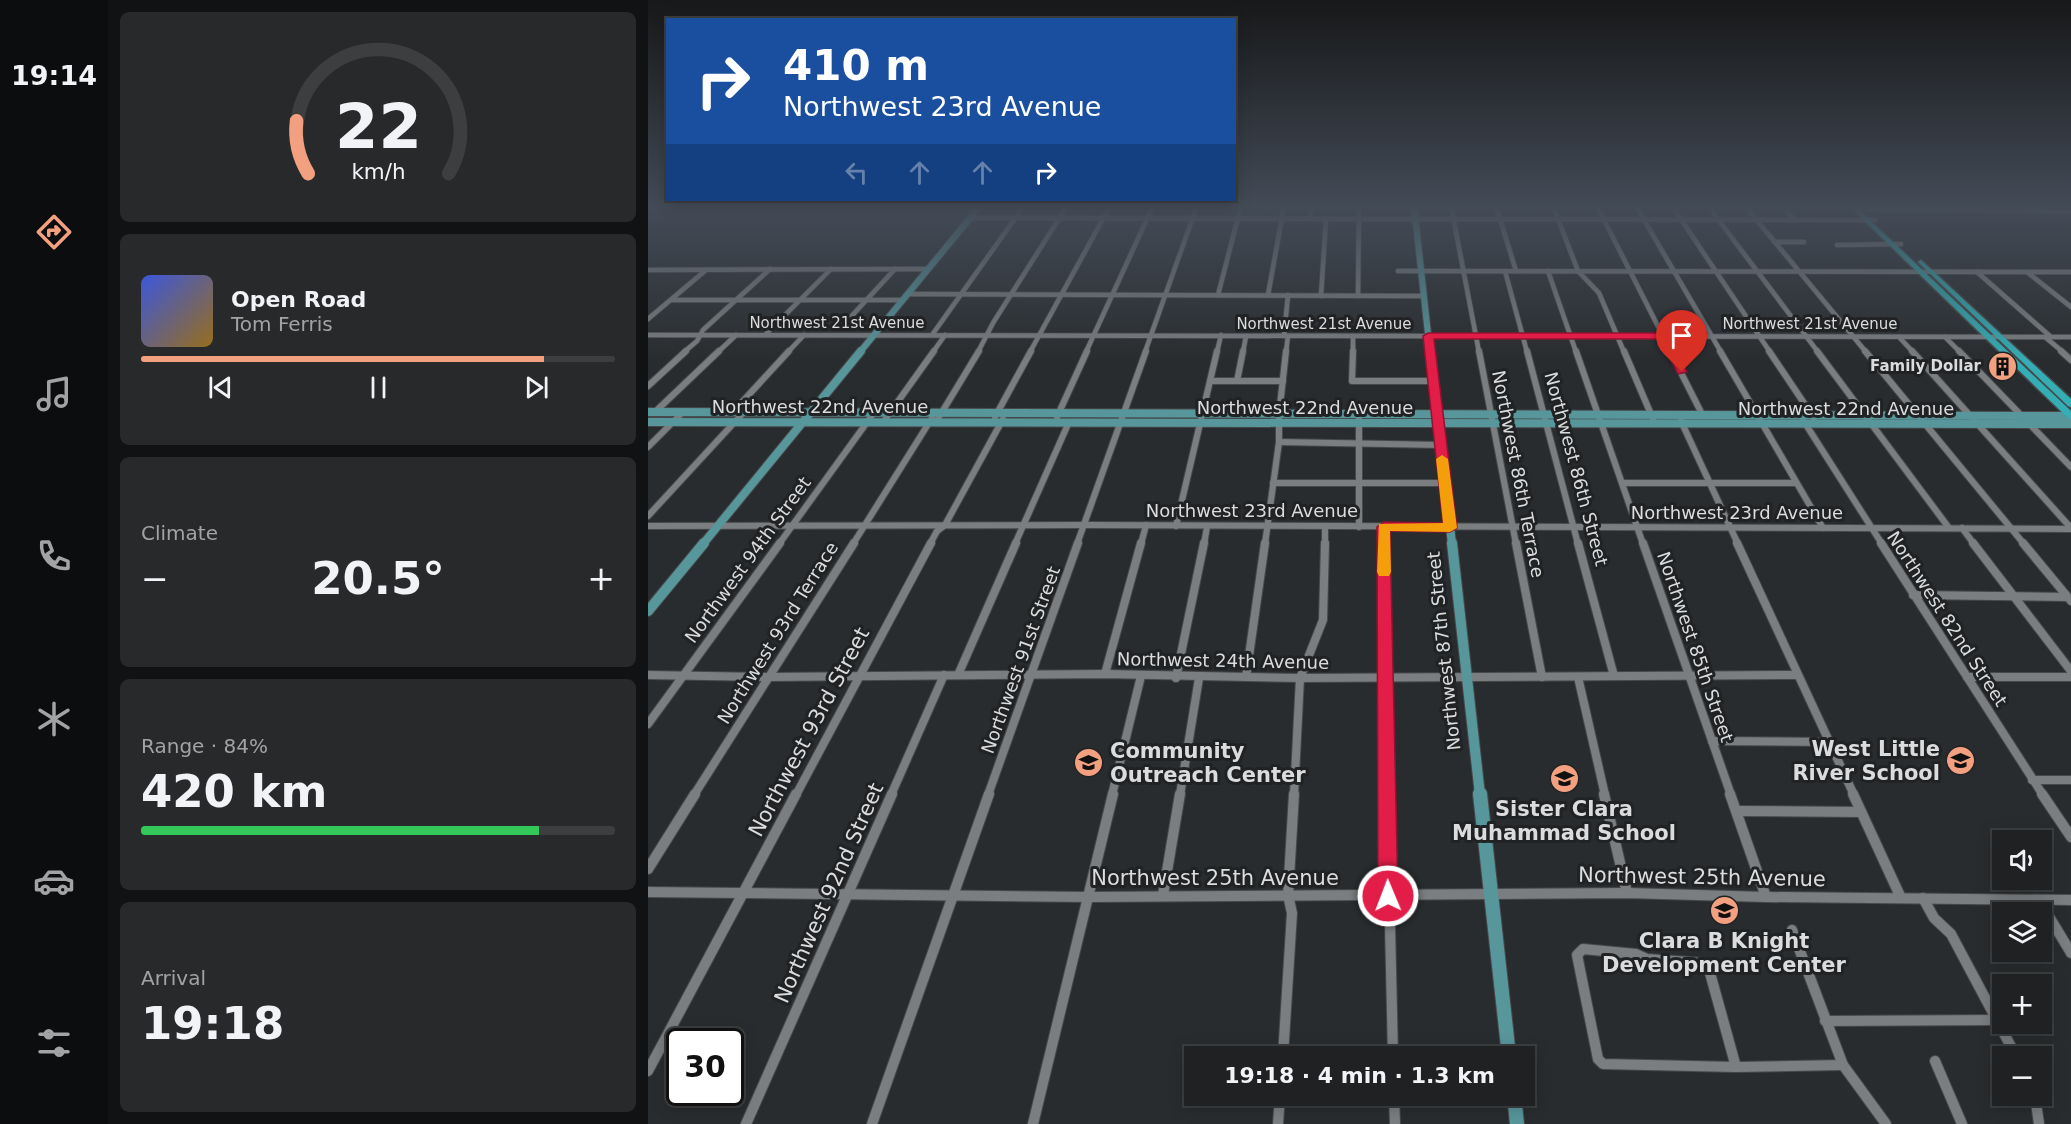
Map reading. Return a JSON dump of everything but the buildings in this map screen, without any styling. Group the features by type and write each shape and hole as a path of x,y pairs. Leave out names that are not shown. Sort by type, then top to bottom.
{"main road":[{"path":"648,611 937,258"},
{"name":"Northwest 87th Street","path":"1420,258 1508,1046"},
{"path":"1906,258 2071,416"},
{"path":"1916,258 2071,404"},
{"path":"1948,299 1959,299"},
{"path":"2033,378 2043,378"},
{"name":"Northwest 22nd Avenue","path":"651,412 889,414 936,418"},
{"name":"Northwest 22nd Avenue","path":"648,422 884,421 1059,414 1201,419 1546,419 1655,424 2071,424"},
{"name":"Northwest 22nd Avenue","path":"1599,420 1652,416 2071,416"},
{"name":"Northwest 22nd Avenue","path":"999,418 1069,422 1122,418"},
{"path":"1515,1106 1517,1124"}],"street":[{"path":"932,335 986,258"},
{"name":"Northwest 93rd Terrace","path":"648,869 863,526 988,336 993,323 1033,258"},
{"name":"Northwest 93rd Street","path":"648,1071 858,676 937,531 945,525 1040,335 1081,258"},
{"path":"1055,422 1130,258"},
{"name":"Northwest 91st Street","path":"872,1124 1178,258"},
{"path":"1218,295 1228,258"},
{"path":"1268,295 1275,258"},
{"path":"1321,296 1323,258"},
{"path":"1358,258 1358,296"},
{"name":"Northwest 86th Terrace","path":"1461,258 1542,677"},
{"path":"1512,258 1516,271"},
{"path":"1573,258 1578,271 1599,293 1655,424"},
{"path":"1624,258 1703,416"},
{"path":"1667,258 1822,528"},
{"path":"1707,258 1818,424"},
{"path":"1748,258 1949,528"},
{"path":"1788,258 2069,599"},
{"path":"648,386 770,269"},
{"path":"765,335 831,269"},
{"path":"847,321 894,269"},
{"path":"648,270 928,269"},
{"path":"648,319 706,270"},
{"path":"1398,271 2071,272"},
{"name":"Northwest 86th Street","path":"1505,271 1614,676"},
{"name":"Northwest 85th Street","path":"1548,271 1766,897"},
{"path":"1977,272 2071,360"},
{"path":"2027,272 2070,304"},
{"path":"908,294 1424,296"},
{"path":"1246,677 1279,442 1288,295"},
{"path":"671,300 902,300"},
{"name":"Northwest 21st Avenue","path":"649,336 874,334 2071,337"},
{"path":"651,412 736,335"},
{"path":"732,413 804,335"},
{"path":"884,421 945,335"},
{"path":"1176,526 1221,335"},
{"path":"1237,381 1246,336"},
{"path":"1353,336 1352,381 1434,381"},
{"path":"1899,337 2071,528"},
{"path":"1945,337 2071,467"},
{"path":"1212,381 1283,381"},
{"path":"648,447 682,413"},
{"path":"648,516 743,413"},
{"name":"Northwest 94th Street","path":"648,724 873,414"},
{"path":"1679,416 1901,898"},
{"name":"Northwest 82nd Street","path":"1800,416 2032,780 2071,837"},
{"path":"1359,419 1359,527"},
{"path":"958,675 1069,422"},
{"path":"1279,442 1441,445"},
{"path":"1273,483 1445,483"},
{"path":"1622,483 1796,483"},
{"path":"1105,674 1146,525"},
{"name":"Northwest 23rd Avenue","path":"648,526 2071,528"},
{"path":"1176,678 1207,527"},
{"path":"1284,1046 1292,913 1287,895 1300,678 1323,620 1326,527"},
{"path":"1384,527 1384,677 1393,1046"},
{"path":"1962,528 2071,671"},
{"path":"1913,595 2069,599"},
{"name":"Northwest 24th Avenue","path":"648,675 769,677 1105,674 1176,678 1797,675"},
{"name":"Northwest 92nd Street","path":"746,1124 944,675"},
{"path":"1033,1124 1141,676"},
{"path":"1967,676 2071,677"},
{"path":"1578,677 1627,893"},
{"path":"1163,895 1199,678"},
{"path":"1712,741 1828,742"},
{"path":"2032,780 2071,780"},
{"path":"1737,811 1860,812"},
{"name":"Northwest 25th Avenue","path":"648,892 1089,897 1627,893 1766,897 2071,900"},
{"path":"1923,898 1934,918 1952,934 1992,1007"},
{"path":"2039,900 2071,953"},
{"path":"1792,930 1843,1065 1886,1124"},
{"path":"1736,1066 1710,973 1702,963 1647,959 1636,954 1601,950 1578,951 1598,1059 1603,1064 1736,1066 1843,1065"},
{"path":"1825,1022 1992,1020"},
{"path":"1935,1061 1962,1124"},
{"path":"1278,1124 1279,1106"},
{"path":"1395,1106 1395,1124"},
{"path":"2037,1106 2039,1124"}],"slow traffic":[{"path":"1384,572 1384,527 1450,528 1442,459"}],"place":[{"name":"Family Dollar","path":"2002,366"},
{"name":"West Little River School","path":"1961,761"},
{"name":"Community Outreach Center","path":"1089,763"},
{"name":"Sister Clara Muhammad School","path":"1564,778"},
{"name":"Clara B Knight Development Center","path":"1724,910"}],"route":[{"path":"1388,896 1384,527 1450,528 1428,336 1664,336 1682,372"}]}
